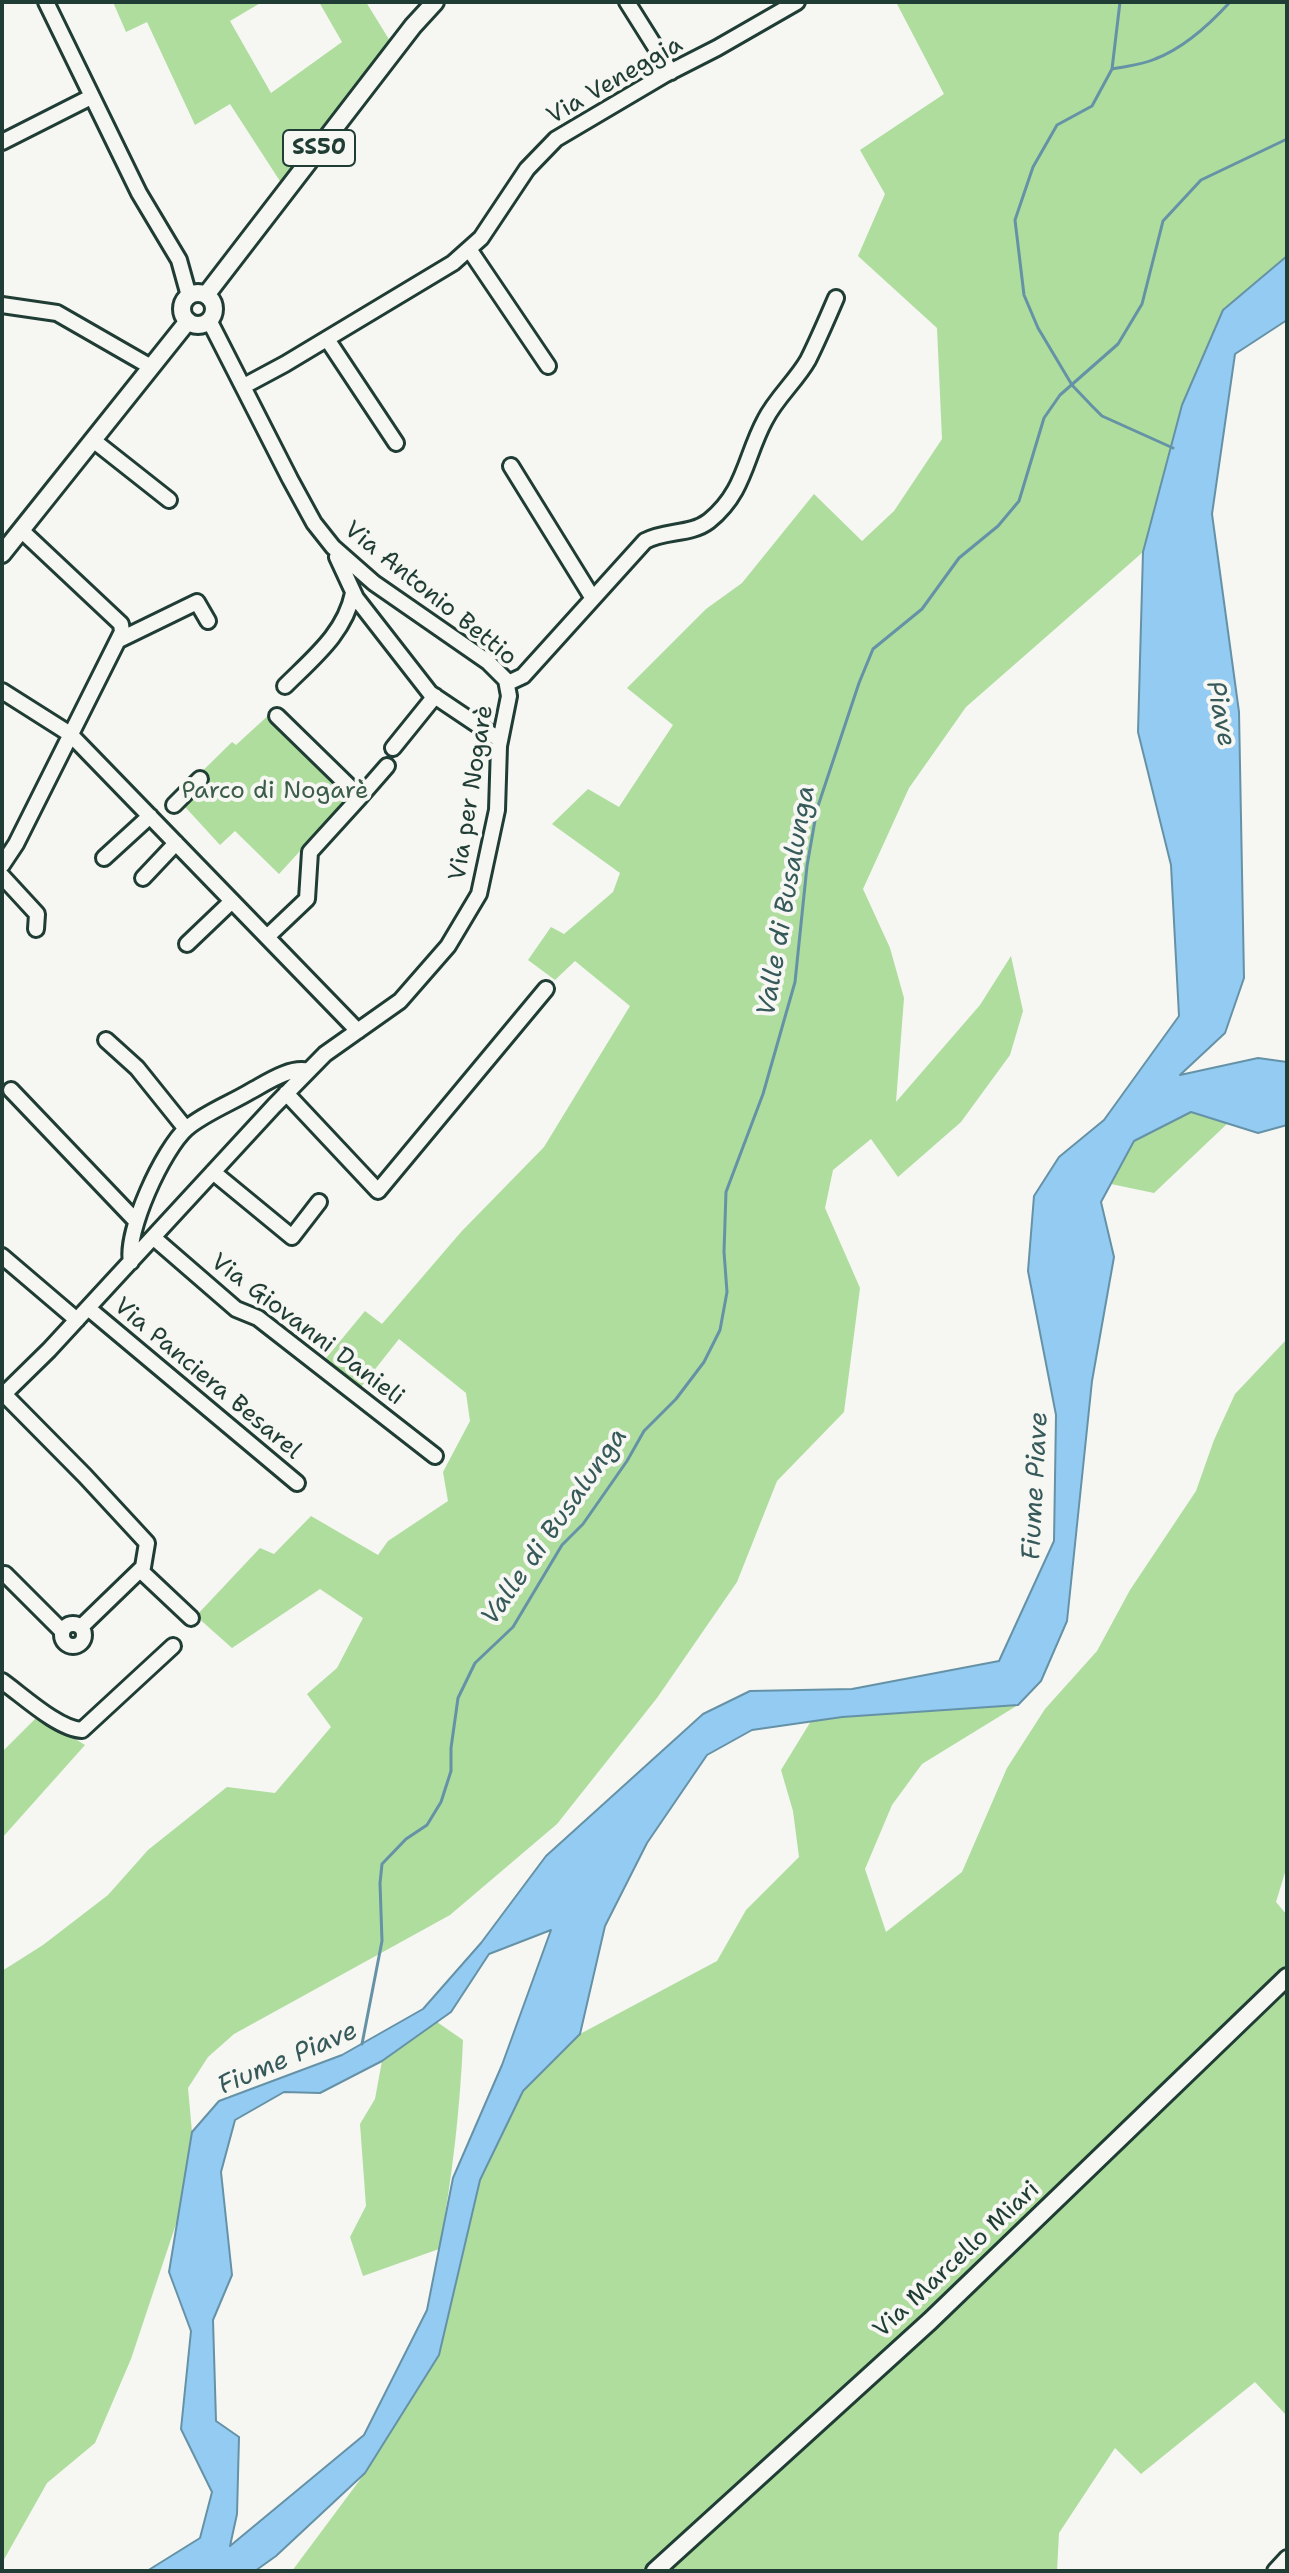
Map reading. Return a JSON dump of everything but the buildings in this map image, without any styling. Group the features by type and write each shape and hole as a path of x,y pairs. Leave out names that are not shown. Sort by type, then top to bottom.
{"main road":[{"name":"SS50","path":"197,296 435,2"},
{"path":"197,296 214,307 209,320 199,325 188,321 182,308 197,296"},
{"path":"2,554 188,321"},
{"name":"Via Marcello Miari","path":"655,2571 930,2321 1287,1977"}],"street":[{"path":"46,2 139,193 176,253 197,296"},
{"path":"627,2 671,72"},
{"name":"Via Veneggia","path":"244,386 435,275 469,249 490,226 538,155 556,139 797,2"},
{"path":"2,142 91,97"},
{"path":"469,249 548,366"},
{"path":"509,687 523,676 641,545 657,536 702,526 735,492 746,473 766,417 807,361 836,298"},
{"path":"2,305 57,313 151,367"},
{"name":"Via Antonio Bettio","path":"209,320 314,523 339,553 374,583 488,662 509,687"},
{"path":"327,339 396,443"},
{"path":"93,440 169,500"},
{"path":"511,466 592,597"},
{"path":"2,865 16,844 119,640 121,624 21,530"},
{"path":"339,553 339,565 353,593 435,696 500,740"},
{"path":"285,686 337,632 349,610 353,593"},
{"path":"119,640 197,602 208,621"},
{"name":"Via per Nogarè","path":"3,1395 154,1238 286,1093 325,1054 400,1001 448,946 477,898 497,810 500,740 509,687"},
{"path":"2,691 70,734 358,1031"},
{"path":"393,748 435,696"},
{"path":"277,716 360,797"},
{"path":"267,937 307,899 310,852 387,766"},
{"path":"174,805 200,779"},
{"path":"104,858 150,816"},
{"path":"143,878 176,843"},
{"path":"2,876 37,914 36,929"},
{"path":"187,944 232,901"},
{"path":"286,1093 378,1191 546,989"},
{"path":"106,1040 137,1068 186,1129"},
{"name":"Via per Nogarè","path":"131,1262 129,1251 135,1220 168,1151 186,1129 267,1082 301,1069 308,1071"},
{"path":"11,1090 135,1220"},
{"path":"213,1172 292,1237 319,1202"},
{"name":"Via Giovanni Danieli","path":"154,1238 236,1309 258,1318 435,1456"},
{"path":"2,1256 77,1320"},
{"name":"Via Panciera Besarel","path":"88,1308 297,1483"},
{"path":"3,1395 147,1543 143,1567 81,1627 70,1624 62,1631 5,1574"},
{"path":"140,1570 191,1618"},
{"path":"2,1681 61,1723 74,1730 82,1730 173,1646"},
{"path":"1275,2571 1287,2558"}],"green space":[{"path":"113,2 262,2 230,21 271,93 342,42 319,2 366,2 398,54 289,195 230,104 195,125 147,22 126,32"},
{"path":"896,2 1287,2 1287,256 1223,310 1182,405 1143,552 966,707 909,788 863,889 890,948 904,998 896,1102 980,1005 1011,956 1023,1011 1010,1055 961,1122 898,1177 871,1139 833,1170 825,1208 860,1288 844,1412 777,1481 737,1582 657,1698 557,1824 450,1915 234,2034 208,2057 188,2088 192,2132 180,2212 131,2359 95,2443 47,2483 2,2563 2,1971 43,1945 108,1895 148,1850 227,1787 275,1793 331,1727 307,1694 337,1668 363,1618 320,1589 232,1648 196,1616 260,1548 274,1554 311,1516 378,1555 388,1541 448,1501 443,1472 470,1421 466,1393 399,1339 357,1392 322,1363 365,1311 382,1324 461,1232 544,1147 630,1006 575,961 555,980 528,960 551,927 564,934 613,892 620,873 552,824 588,789 619,807 673,725 627,688 706,609 742,583 814,494 862,541 894,511 942,439 937,328 858,256 885,194 860,150 944,94"},
{"name":"Parco di Nogarè","path":"272,712 355,791 279,874 235,831 220,845 176,797 232,742 236,745"},
{"path":"1191,1112 1228,1123 1154,1193 1111,1184 1134,1141"},
{"path":"1287,1339 1287,1866 1276,1902 1287,1915 1287,2416 1255,2382 1141,2474 1115,2448 1059,2533 1057,2571 292,2571 365,2473 439,2355 479,2180 523,2091 580,2034 717,1961 746,1910 799,1857 793,1811 781,1770 811,1721 1018,1705 922,1764 892,1805 865,1869 886,1932 962,1872 1007,1768 1045,1709 1097,1651 1130,1590 1196,1491 1235,1394"},
{"path":"38,1716 85,1745 2,1838 2,1752"},
{"path":"437,2022 463,2040 455,2145 439,2249 363,2276 350,2237 366,2206 360,2124 375,2099 382,2061"}],"water":[{"name":"Piave","path":"1287,256 1287,320 1235,354 1212,514 1239,712 1244,978 1225,1033 1180,1075 1258,1058 1287,1062 1287,1125 1258,1133 1191,1112 1134,1141 1101,1202 1114,1257 1092,1381 1067,1621 1041,1681 1018,1705 842,1717 752,1730 707,1755 647,1843 605,1926 580,2034 523,2091 480,2180 439,2355 365,2473 276,2556 255,2571 147,2571 200,2538 212,2492 181,2429 191,2331 169,2272 192,2132 219,2101 342,2055 423,2009 481,1943 546,1856 703,1714 750,1691 852,1689 999,1661 1054,1541 1056,1415 1028,1271 1034,1196 1059,1157 1104,1120 1179,1016 1171,865 1138,732 1143,552 1182,405 1223,310","holes":["551,1930 502,2065 453,2178 427,2310 364,2435 230,2546 237,2514 239,2437 216,2421 213,2320 232,2275 221,2172 235,2120 284,2092 320,2093 382,2061 451,2012 489,1954"]}],"waterway":[{"path":"1120,2 1112,69 1092,106 1057,125 1033,167 1015,220 1024,295 1038,328 1072,385 1102,416 1173,448"},
{"path":"1112,69 1150,61 1176,49 1205,27 1230,2"},
{"name":"Valle di Busalunga","path":"362,2044 382,1941 382,1864 406,1839 427,1825 441,1802 451,1771 458,1698 475,1663 513,1627 562,1545 583,1524 644,1431 676,1399 704,1362 720,1330 727,1292 724,1252 726,1192 763,1094 795,982 807,866 817,809 873,649 922,609 959,558 998,526 1019,501 1044,418 1060,395 1118,344 1142,304 1163,221 1201,180 1287,139"}],"water label":[{"name":"Fiume Piave","path":"1036,1486"},
{"name":"Fiume Piave","path":"288,2059"}]}
